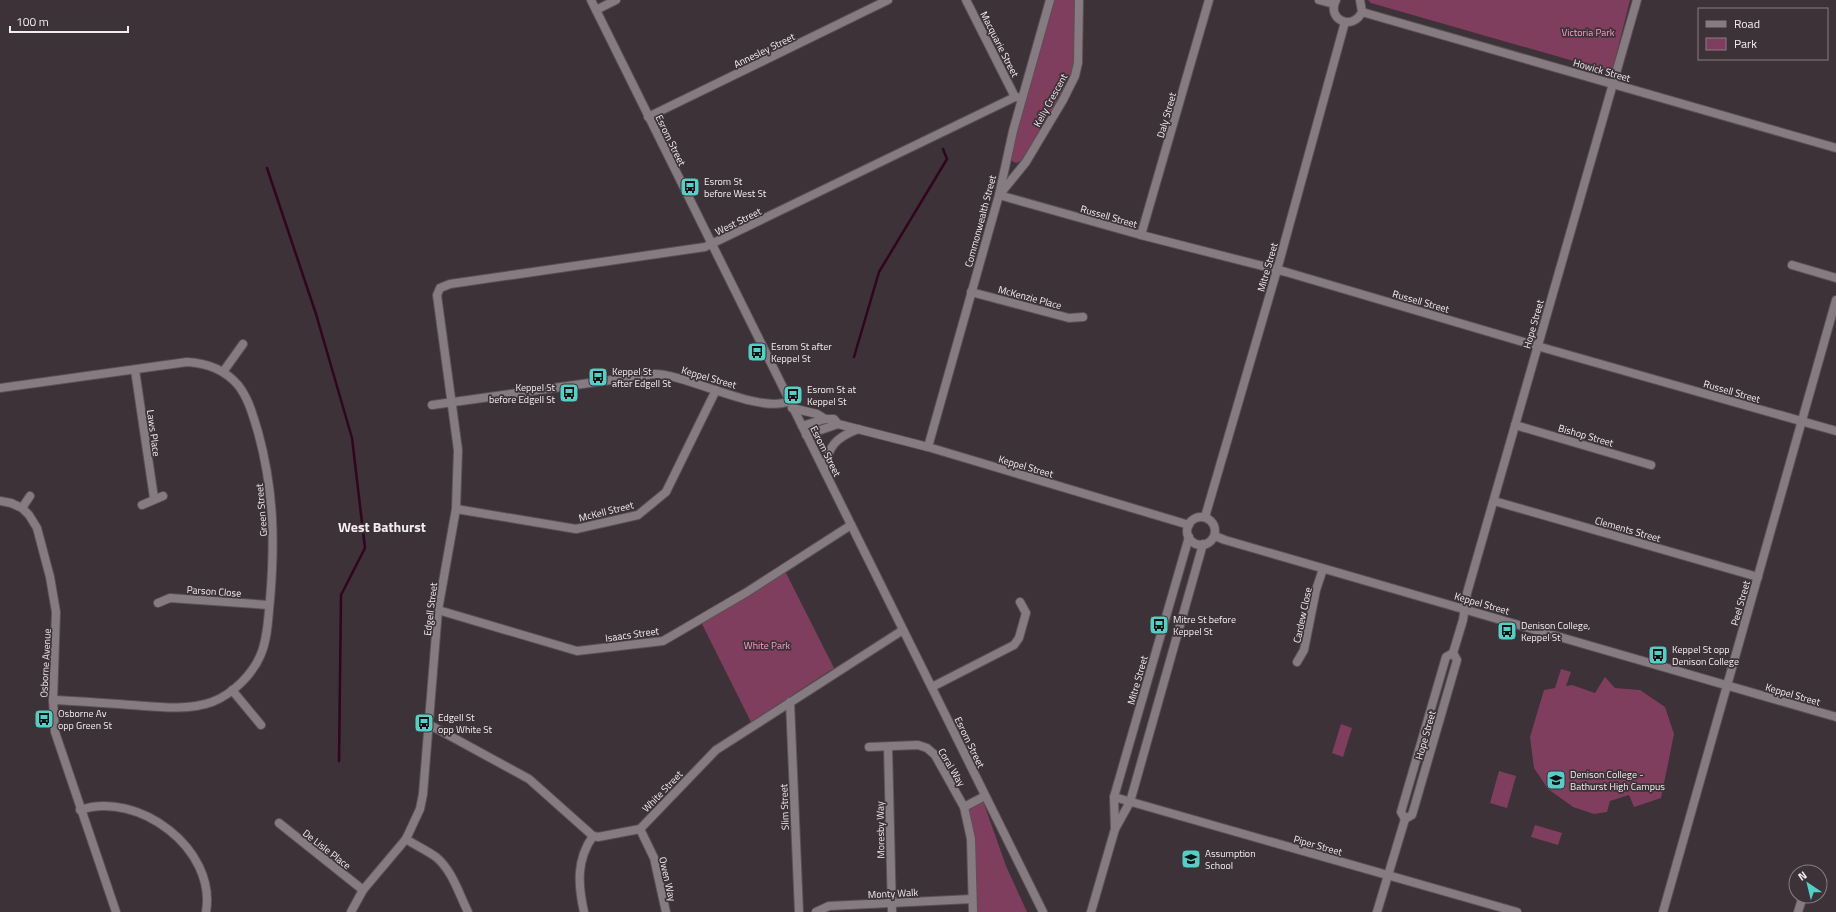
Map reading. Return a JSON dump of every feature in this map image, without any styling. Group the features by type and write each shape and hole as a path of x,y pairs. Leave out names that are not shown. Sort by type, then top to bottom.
{"street":[{"name":"Esrom Street","path":"591,0 1043,912"},
{"path":"596,10 616,0"},
{"name":"Annesley Street","path":"648,117 888,0"},
{"name":"Macquarie Street","path":"966,0 1019,97"},
{"name":"Commonwealth Street","path":"928,448 999,195 1019,97 1050,0"},
{"name":"Kelly Crescent","path":"999,195 1026,162 1073,82 1078,63 1079,0"},
{"name":"Daly Street","path":"1141,235 1209,0"},
{"path":"1319,0 1335,2 1334,13 1344,22 1355,20 1362,12 1360,0"},
{"name":"Hope Street","path":"1377,912 1405,818 1412,815 1457,660 1453,653 1463,620 1464,609 1612,83 1637,0"},
{"name":"Howick Street","path":"1362,12 1836,148"},
{"name":"Mitre Street","path":"1206,517 1277,270 1344,22"},
{"name":"West Street","path":"440,288 450,284 712,245 1019,97"},
{"name":"Russell Street","path":"999,195 1141,235 1277,270 1836,431"},
{"path":"1792,265 1836,278"},
{"name":"Edgell Street","path":"351,912 363,890 406,839 420,809 423,794 430,725 438,610 456,509 458,450 437,296 440,288"},
{"name":"McKenzie Place","path":"971,292 1069,318 1083,317"},
{"name":"Peel Street","path":"1663,912 1836,300"},
{"path":"223,372 243,344"},
{"name":"Green Street","path":"0,388 194,362 215,367 223,372 238,386 250,408 262,448 272,498 273,563 265,640 261,653 251,672 232,690 212,702 182,707 52,700"},
{"name":"Laws Place","path":"135,370 154,498"},
{"name":"Keppel Street","path":"432,405 654,374 665,375 771,404 791,404 825,418 834,419 838,424 928,448 1189,525"},
{"name":"McKell Street","path":"456,509 576,529 638,515 666,492 716,390"},
{"path":"802,426 825,418"},
{"path":"806,434 838,424"},
{"name":"Bishop Street","path":"1515,425 1651,465"},
{"path":"824,469 829,450 833,444 840,437 858,429"},
{"path":"0,501 11,503 22,508 30,496"},
{"path":"142,505 154,498 163,496"},
{"name":"Clements Street","path":"1494,501 1758,577"},
{"name":"Osborne Avenue","path":"22,508 29,515 37,528 55,600 57,625 52,700 53,722 56,738 116,912"},
{"path":"1198,517 1206,517 1214,524 1214,536 1211,541 1203,544 1195,543 1189,537 1187,531 1189,525 1198,517"},
{"name":"Isaacs Street","path":"438,610 577,651 663,641 747,592 851,525"},
{"name":"Keppel Street","path":"1214,536 1323,569 1836,717"},
{"name":"Mitre Street","path":"1115,829 1114,797 1189,537"},
{"name":"Mitre Street","path":"1091,912 1115,829 1130,802 1203,544"},
{"name":"Cardew Close","path":"1297,662 1304,650 1316,590 1323,569"},
{"name":"Parson Close","path":"158,603 170,598 269,605"},
{"path":"932,687 1014,645 1020,638 1026,613 1020,602"},
{"name":"White Street","path":"640,829 716,750 903,630"},
{"path":"232,690 261,725"},
{"name":"Slim Street","path":"790,702 799,912"},
{"path":"430,725 529,778 593,836 598,837 640,829"},
{"name":"Coral Way","path":"869,747 918,745 927,748 935,755 964,807 971,838 973,912"},
{"name":"Moresby Way","path":"888,747 892,912"},
{"path":"964,807 985,796"},
{"name":"Piper Street","path":"1114,797 1518,912"},
{"path":"80,810 96,806 119,807 146,816 171,830 188,851 203,877 207,892 206,912"},
{"name":"De Lisle Place","path":"279,823 363,890"},
{"name":"Owen Way","path":"640,829 654,858 666,912"},
{"path":"584,912 579,889 579,876 584,850 593,836"},
{"path":"406,839 436,858 441,863 452,879 468,912"},
{"name":"Monty Walk","path":"816,912 829,906 972,899"}],"green space":[{"path":"1054,0 1075,0 1075,44 1071,76 1067,86 1023,160 1016,163 1012,161 1010,153"},
{"name":"Victoria Park","path":"1368,0 1630,0 1612,72 1371,3"},
{"name":"White Park","path":"785,571 834,668 751,722 701,622"},
{"path":"1561,669 1571,672 1566,686 1572,685 1595,693 1605,677 1615,688 1640,690 1665,707 1674,734 1661,798 1634,807 1629,795 1610,801 1607,812 1594,814 1573,807 1548,789 1534,768 1530,737 1544,690 1555,688"},
{"path":"1341,724 1352,728 1343,757 1332,753"},
{"path":"1499,771 1516,776 1507,808 1490,803"},
{"path":"983,801 1006,866 1027,912 976,912 965,811"},
{"path":"1535,825 1562,833 1558,845 1531,837"}],"waterway":[{"path":"854,357 879,272 947,159 943,149"},
{"path":"267,168 316,314 352,438 365,548 341,595 339,761"}],"place":[{"name":"Esrom St before West St","path":"690,187"},
{"name":"Esrom St after Keppel St","path":"757,352"},
{"name":"Keppel St after Edgell St","path":"598,377"},
{"name":"Keppel St before Edgell St","path":"569,393"},
{"name":"Esrom St at Keppel St","path":"793,395"},
{"name":"Mitre St before Keppel St","path":"1159,625"},
{"name":"Denison College, Keppel St","path":"1507,631"},
{"name":"Keppel St opp Denison College","path":"1658,655"},
{"name":"Osborne Av opp Green St","path":"44,719"},
{"name":"Edgell St opp White St","path":"424,723"},
{"name":"Denison College - Bathurst High Campus","path":"1556,780"},
{"name":"Assumption School","path":"1191,859"}],"district":[{"name":"West Bathurst","path":"382,527"}]}
